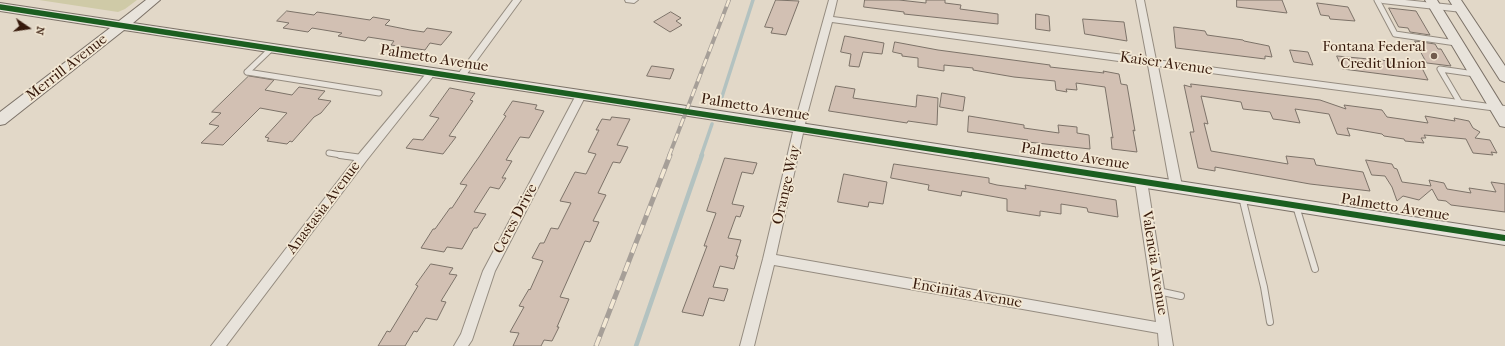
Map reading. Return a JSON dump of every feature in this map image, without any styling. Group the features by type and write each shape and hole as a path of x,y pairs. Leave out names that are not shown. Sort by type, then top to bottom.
{"street":[{"name":"Merrill Avenue","path":"0,120 154,0"},
{"path":"461,76 517,0"},
{"name":"Orange Way","path":"746,346 770,259 802,115 833,0"},
{"path":"1140,0 1176,186"},
{"path":"1382,0 1459,5 1505,77"},
{"path":"1432,3 1475,74 1500,108 1505,122"},
{"name":"Palmetto Avenue","path":"0,7 800,128 1505,238"},
{"name":"Kaiser Avenue","path":"828,20 1500,108"},
{"name":"Anastasia Avenue","path":"218,346 362,158 432,72"},
{"name":"Ceres Drive","path":"461,346 467,336 489,271 581,95"},
{"name":"Valencia Avenue","path":"1141,181 1164,329 1168,346"},
{"name":"Encinitas Avenue","path":"770,259 1164,329"}],"lane":[{"path":"1377,0 1395,34 1456,43"},
{"path":"272,48 247,72 378,93"},
{"path":"1460,103 1440,69 1475,74"},
{"path":"329,153 362,158"},
{"path":"1242,197 1264,287 1270,322"},
{"path":"1295,205 1315,269"},
{"path":"1158,291 1181,296"}],"shaded area":[{"path":"39,0 137,0 125,9 118,12"}],"building":[{"path":"776,0 799,1 786,35 771,33 773,28 765,27"},
{"path":"865,0 899,0 926,3 926,0 945,0 945,3 961,5 960,9 998,14 998,24 904,14 904,12 864,7"},
{"path":"1237,0 1282,0 1287,13 1237,7"},
{"path":"1317,3 1348,7 1355,21 1330,19 1329,16 1321,15"},
{"path":"1389,8 1416,11 1430,35 1410,32 1408,28 1399,27"},
{"path":"287,11 314,15 317,12 370,20 373,17 390,20 385,25 410,30 424,32 427,28 452,32 441,45 430,43 425,50 391,45 394,41 368,37 365,41 338,36 342,33 312,28 308,32 283,28 289,23 277,21"},
{"path":"671,12 681,18 676,21 682,25 670,32 654,22"},
{"path":"1036,14 1049,16 1050,31 1036,29"},
{"path":"1083,19 1124,22 1127,41 1085,34"},
{"path":"1174,27 1205,31 1207,35 1243,40 1269,46 1272,57 1265,56 1265,59 1176,48"},
{"path":"845,36 884,43 882,54 863,52 859,67 849,66 851,54 841,52"},
{"name":"Fontana Federal Credit Union","path":"1415,41 1435,44 1438,49 1441,49 1451,66 1427,63"},
{"path":"895,42 938,50 1050,65 1050,67 1104,73 1103,71 1119,74 1121,84 1127,85 1137,152 1112,149 1111,137 1113,138 1105,87 1076,83 1077,90 1066,89 1067,92 1056,90 1055,81 1014,77 973,70 973,68 944,65 944,71 918,67 918,58 902,56 902,54 893,52"},
{"path":"1290,50 1308,52 1313,65 1294,62"},
{"path":"1337,56 1390,61 1391,64 1422,68 1428,80 1343,69"},
{"path":"652,66 674,69 670,79 647,76"},
{"path":"249,76 274,80 265,90 292,95 299,87 325,91 318,99 331,101 321,113 314,117 292,142 290,141 287,144 267,141 269,138 265,137 287,113 260,108 223,145 201,143 219,126 209,124 221,113 212,112"},
{"path":"1191,84 1320,100 1346,109 1344,105 1382,110 1387,117 1428,123 1425,116 1455,121 1454,118 1469,121 1473,128 1480,132 1475,138 1490,140 1497,153 1491,152 1493,155 1473,153 1466,139 1424,135 1426,138 1421,138 1424,143 1405,141 1404,139 1384,136 1382,134 1347,128 1350,136 1337,134 1329,114 1295,109 1300,123 1273,119 1270,112 1243,109 1241,102 1201,96 1208,124 1204,123 1211,151 1288,164 1286,156 1314,159 1316,165 1363,172 1370,191 1310,184 1215,167 1215,171 1198,168 1190,132 1194,132 1184,85 1191,87"},
{"path":"836,86 855,89 853,98 916,107 917,95 938,98 937,125 908,121 907,123 829,111"},
{"path":"450,88 475,93 470,100 473,101 449,136 456,137 443,154 406,148 413,139 423,140 439,118 430,116"},
{"path":"942,93 965,97 963,111 940,107"},
{"path":"513,101 537,105 535,109 544,111 529,138 520,137 506,160 512,161 502,178 506,178 499,189 490,187 474,212 486,214 477,228 474,228 462,249 447,247 444,252 421,248 433,229 435,229 450,208 452,208 467,185 460,184 506,116 504,115"},
{"path":"969,116 1024,125 1024,128 1059,133 1058,125 1077,127 1077,133 1089,135 1090,149 1028,142 1028,140 968,132"},
{"path":"612,117 630,119 617,145 628,147 620,163 613,162 598,193 606,195 593,221 599,222 590,242 585,241 560,297 569,299 557,327 559,327 552,341 544,340 541,346 513,346 519,333 510,332 524,307 519,306 529,289 530,290 543,261 532,258 540,243 544,243 551,228 558,229 571,203 560,201 575,172 586,174 596,154 588,152 599,130 596,130 602,119 610,120"},
{"path":"725,158 757,163 753,174 742,172 732,204 744,206 740,217 736,216 728,238 741,240 736,256 738,256 734,269 720,266 713,287 728,289 724,301 709,298 703,316 682,312 707,246 704,246 716,213 707,211"},
{"path":"1366,160 1392,164 1394,168 1397,169 1402,182 1431,186 1429,180 1444,183 1447,189 1471,193 1469,188 1496,192 1491,182 1505,184 1505,212 1451,205 1446,201 1438,200 1432,189 1419,200 1403,196 1397,201 1392,187 1385,176 1372,175"},
{"path":"894,164 989,178 989,183 997,185 1026,189 1025,185 1116,200 1118,217 1088,212 1087,208 1061,204 1061,214 1040,211 1040,216 1007,211 1007,199 962,191 961,196 928,190 929,185 891,178"},
{"path":"844,174 887,182 883,204 869,202 868,207 838,202"},
{"path":"431,264 453,268 449,274 457,275 441,301 446,302 437,320 426,318 417,332 414,331 405,346 378,346 387,331 390,332 418,286 416,285"}],"waterway":[{"path":"719,106 753,0"},
{"path":"701,156 712,124"},
{"path":"636,346 702,155"}],"railway":[{"path":"669,156 729,0"},
{"path":"596,346 670,155"}],"cycle path":[{"path":"0,7 800,128 1505,238"}],"place":[{"name":"Fontana Federal Credit Union","path":"1434,56"}]}
